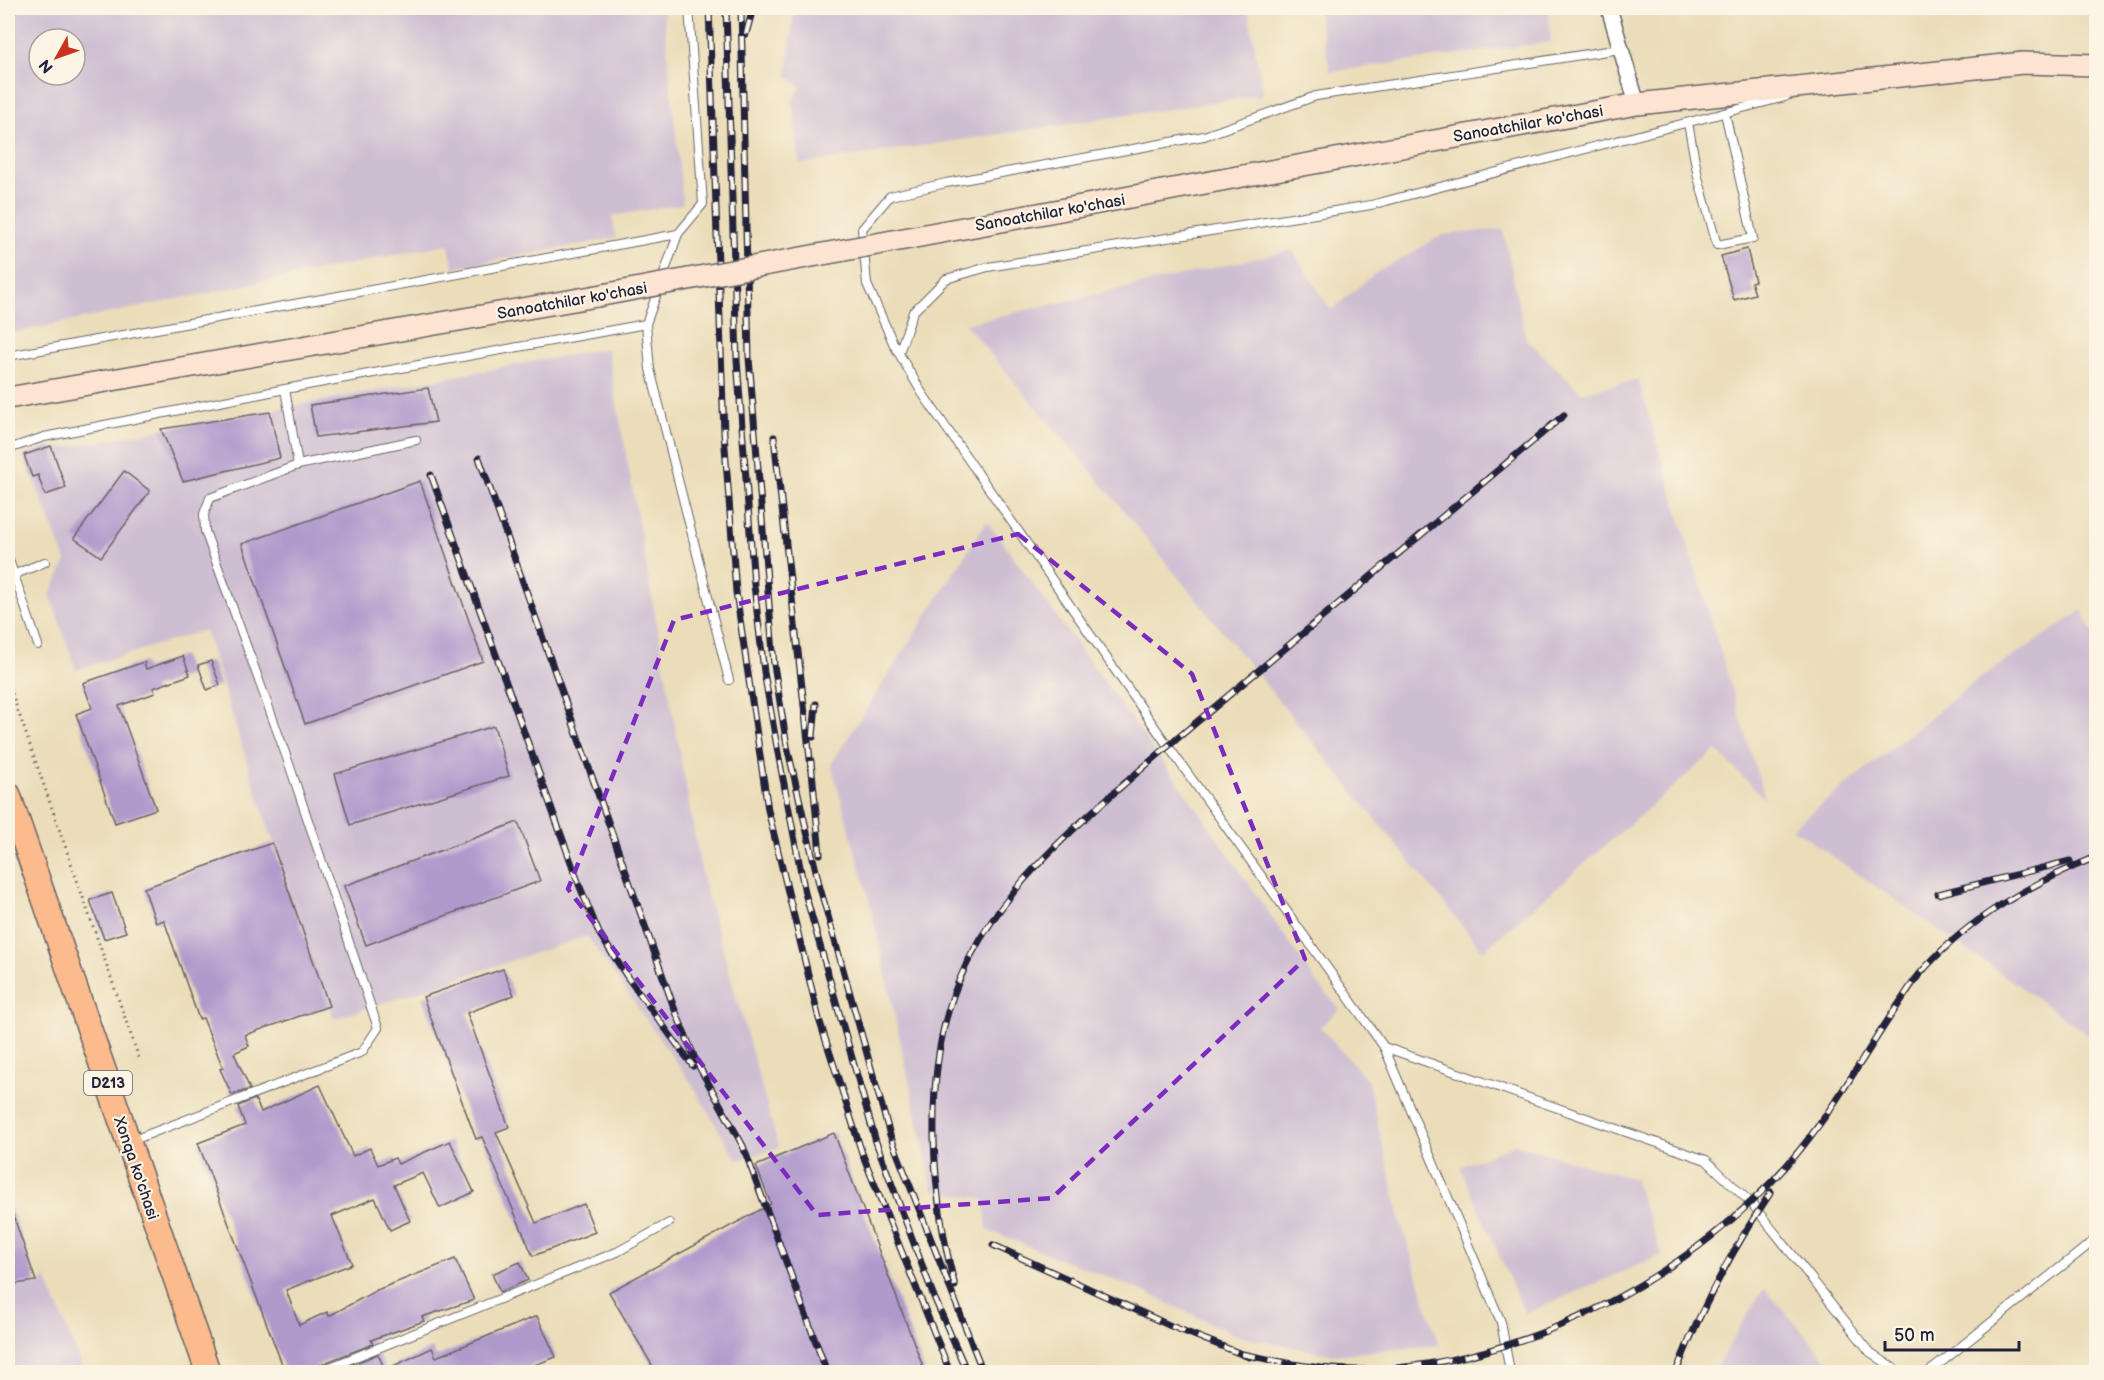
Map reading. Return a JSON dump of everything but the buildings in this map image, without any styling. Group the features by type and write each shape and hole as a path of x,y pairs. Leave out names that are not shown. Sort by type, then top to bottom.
{"main road":[{"name":"Sanoatchilar ko'chasi","path":"8,398 597,296 1637,104 1855,79 2023,63 2097,65"},
{"name":"Xonqa ko'chasi","path":"8,794 208,1372"}],"street":[{"path":"1609,8 1637,104"}],"lane":[{"path":"689,8 703,204 678,234 646,324 650,369 729,680"},
{"path":"1510,1372 1501,1322 1384,1047 1168,746 929,402 899,353 867,284 862,229 890,196 946,183 1204,136 1316,96 1620,49"},
{"path":"899,353 913,312 946,279 988,267 1371,205 1855,79"},
{"path":"1688,123 1698,177 1717,245 1736,243 1753,238 1725,113"},
{"path":"8,356 678,234"},
{"path":"8,449 44,437 285,389 646,324"},
{"path":"285,389 298,465"},
{"path":"128,1142 362,1052 378,1028 288,761 205,531 204,514 210,498 298,465 416,440"},
{"path":"8,557 10,575 38,645"},
{"path":"10,575 45,562"},
{"path":"1384,1047 1706,1160 1752,1204 1870,1352 1899,1372"},
{"path":"318,1372 617,1252 669,1222"},
{"path":"1929,1372 2097,1239"}],"path":[{"path":"8,682 140,1060"}],"highlighted area":[{"path":"1018,534 1192,674 1305,959 1052,1198 817,1215 568,889 674,620"}],"shaded area":[{"path":"8,8 663,8 683,204 612,216 616,238 454,268 448,244 8,334"},
{"path":"794,8 1248,8 1263,95 800,164 792,101 801,87 787,76"},
{"path":"1317,8 1549,8 1551,42 1330,72"},
{"path":"1503,229 1526,339 1582,393 1638,379 1765,799 1716,750 1483,951 1111,495 965,324 1292,250 1331,310 1374,274 1442,235"},
{"path":"607,348 702,876 779,1148 737,1160 691,1083 587,936 334,1019 257,794 205,630 76,670 50,595 66,561 24,455"},
{"path":"987,521 1203,817 1316,982 1340,1009 1320,1027 1368,1081 1400,1219 1439,1345 1334,1355 1237,1336 1145,1292 987,1230 984,1199 933,1190 870,903 831,764"},
{"path":"2083,610 2090,630 2096,633 2096,1040 1792,828 1977,680"},
{"path":"1515,1144 1634,1179 1662,1255 1525,1314 1460,1167"},
{"path":"8,1200 36,1287 46,1277 84,1372 8,1372"},
{"path":"1764,1288 1838,1372 1713,1372"}],"railway":[{"path":"709,8 724,434 736,592 768,810 819,1019 862,1153 950,1372"},
{"path":"726,8 737,360 754,585 764,672 778,753 805,893 876,1142 934,1297 967,1372"},
{"path":"741,8 749,358 774,665 787,746 820,888 890,1135 983,1372"},
{"path":"746,34 753,8"},
{"path":"955,1286 947,1252 936,1179 934,1102 937,1065 953,996 983,934 1024,880 1072,830 1564,415"},
{"path":"774,437 811,768"},
{"path":"479,458 673,1005 696,1061 743,1146 827,1372"},
{"path":"431,475 580,887 599,933 628,978 693,1066"},
{"path":"813,737 816,704"},
{"path":"811,761 820,854"},
{"path":"1242,1354 1302,1365 1347,1370 1423,1365 1484,1352 1545,1332 1603,1306 1659,1274 1710,1237 1758,1196 1799,1151 1836,1100 1913,983 1943,949 2004,903 2049,878 2096,857"},
{"path":"1938,894 2070,861"},
{"path":"1676,1372 1718,1279 1771,1192"},
{"path":"993,1245 1171,1326 1249,1357"}]}
